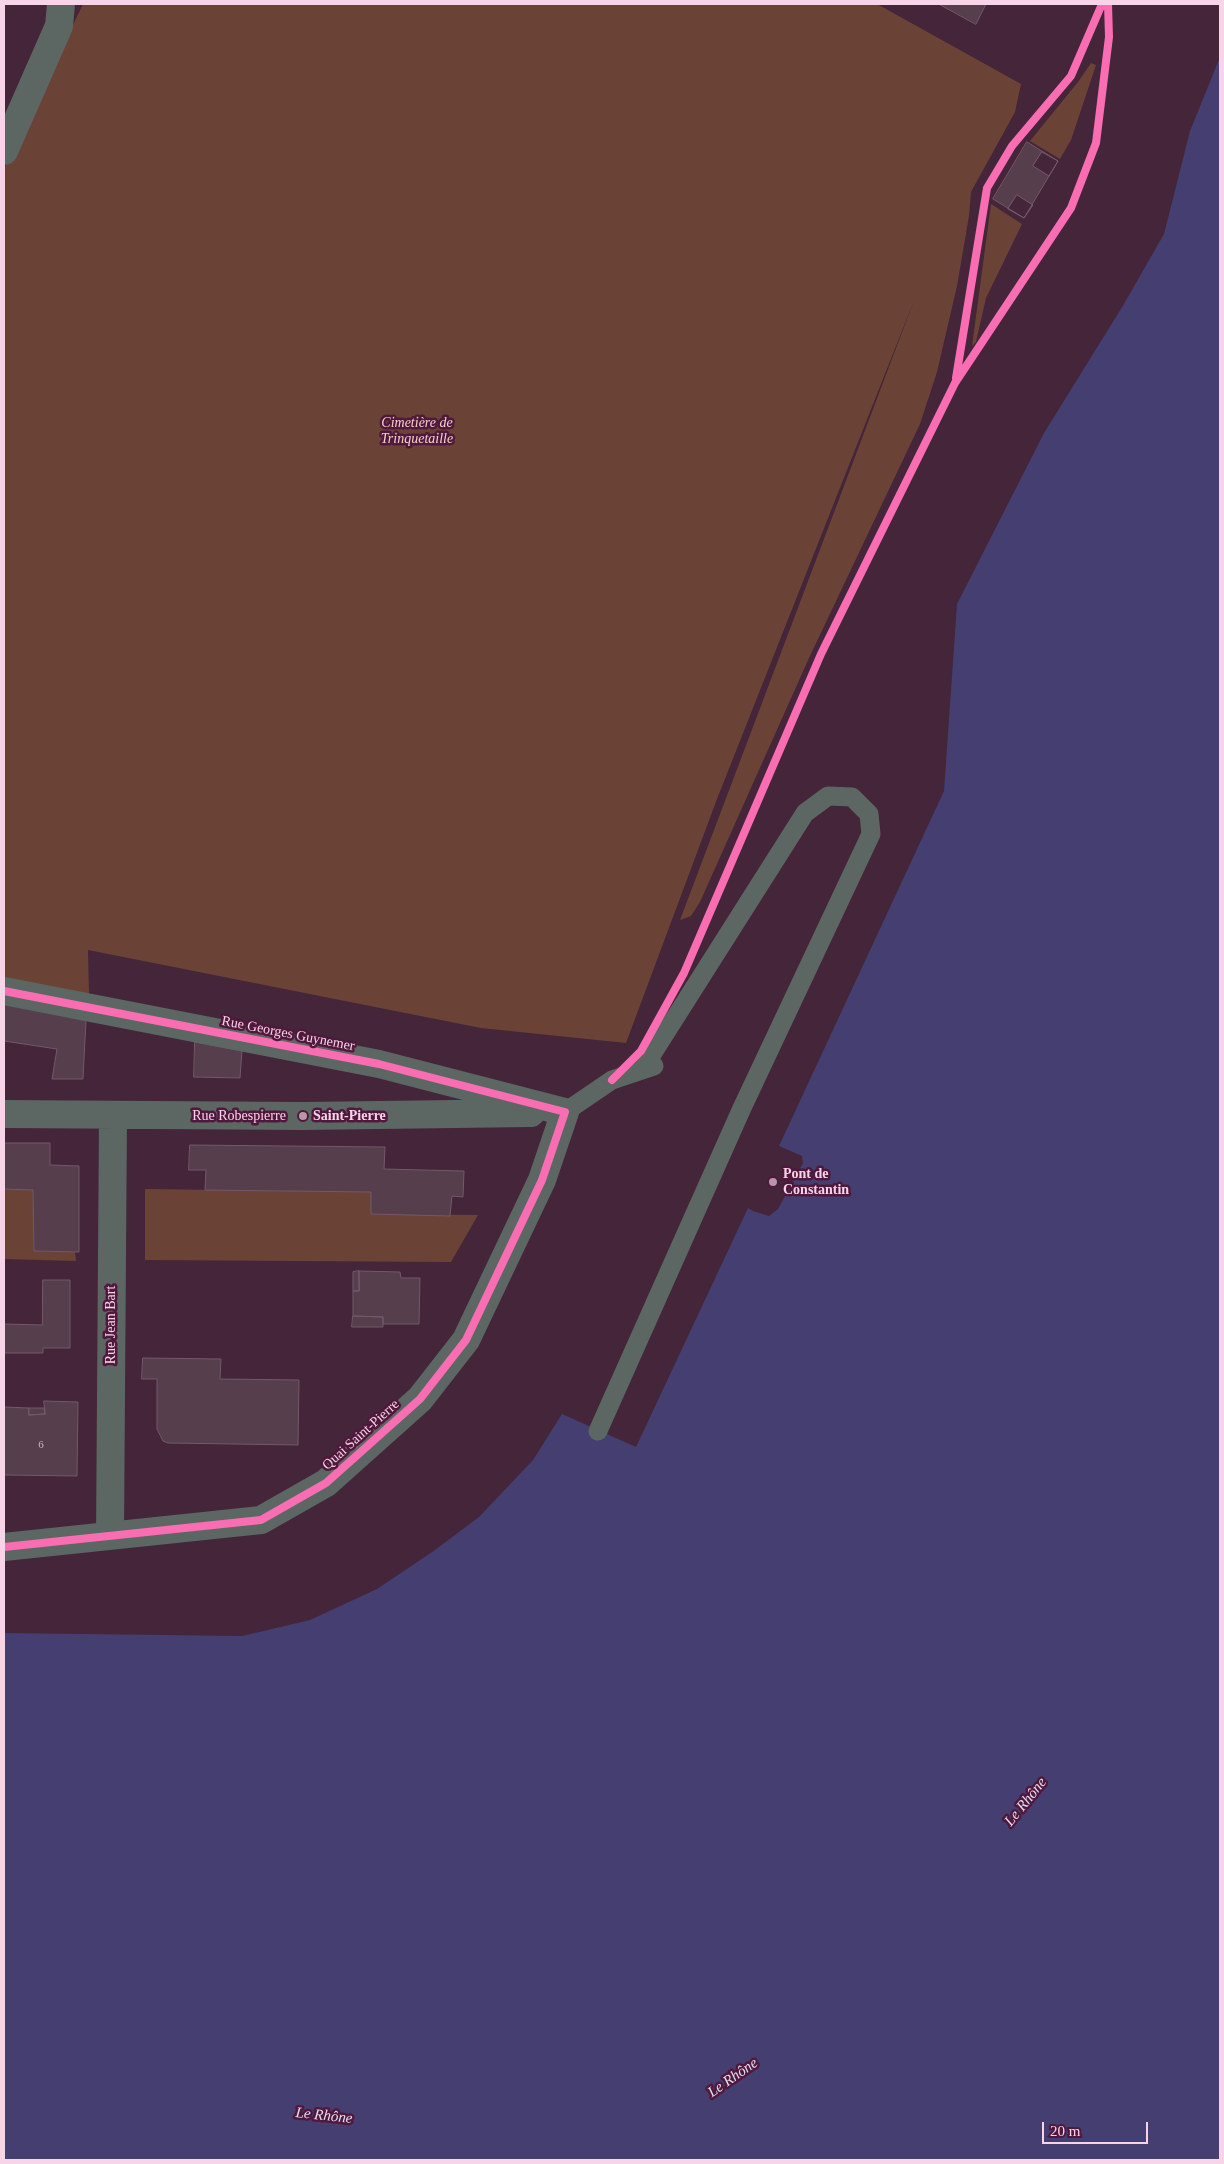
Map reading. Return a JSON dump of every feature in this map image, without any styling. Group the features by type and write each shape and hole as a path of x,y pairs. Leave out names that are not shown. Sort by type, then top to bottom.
{"street":[{"path":"4,151 59,26 61,4"},
{"name":"Rue Georges Guynemer","path":"4,991 378,1064 564,1112"},
{"name":"Rue Robespierre","path":"4,1114 401,1116 564,1112"},
{"name":"Quai Saint-Pierre","path":"4,1547 110,1534 262,1520 326,1483 420,1399 466,1340 542,1180 564,1112"},
{"name":"Rue Jean Bart","path":"110,1534 113,1116"}],"lane":[{"path":"564,1112 612,1080 649,1068 805,813 828,796 852,797 869,814 871,834 742,1108 598,1431"}],"green space":[{"name":"Cimetière de Trinquetaille","path":"83,4 877,4 1021,84 1015,112 971,192 969,216 957,286 937,372 920,424 809,658 700,902 691,916 680,920 915,298 717,799 626,1043 481,1028 88,950 89,995 4,980 4,169"},
{"path":"1091,63 1096,65 1071,140 1060,159 1030,141"},
{"path":"991,204 1022,224 986,298 976,342 972,346"},
{"path":"4,1189 33,1190 34,1251 75,1252 76,1261 4,1259"},
{"path":"145,1189 371,1192 371,1214 478,1215 451,1262 145,1260"}],"water":[{"name":"Le Rhône","path":"1220,57 1220,2160 4,2160 4,1633 242,1636 310,1620 377,1589 435,1550 479,1517 533,1460 562,1414 636,1447 748,1208 769,1216 778,1209 803,1163 802,1156 779,1146 944,791 957,604 1044,433 1124,304 1164,234 1190,131"}],"building":[{"path":"939,4 986,4 976,24"},
{"path":"1027,142 1058,161 1024,218 993,199"},
{"path":"1042,152 1058,161 1049,176 1033,166"},
{"path":"1017,195 1033,205 1024,218 1008,209"},
{"path":"4,1004 86,1020 83,1079 52,1079 57,1049 4,1041"},
{"path":"195,1042 242,1051 240,1078 194,1077"},
{"path":"4,1143 50,1143 50,1165 79,1166 79,1252 34,1251 33,1190 4,1189"},
{"path":"190,1145 385,1147 384,1169 464,1171 463,1197 452,1196 450,1216 371,1214 371,1192 205,1190 206,1170 189,1170"},
{"path":"359,1271 359,1291 353,1291 353,1272"},
{"path":"359,1271 400,1272 401,1278 420,1278 419,1324 383,1324 383,1317 353,1316 353,1291 359,1291"},
{"path":"43,1280 70,1280 70,1348 43,1348 43,1353 4,1353 4,1324 42,1325"},
{"path":"353,1316 383,1317 383,1327 352,1327"},
{"path":"143,1358 221,1359 220,1379 299,1380 298,1445 168,1443 163,1441 157,1429 157,1379 142,1379"},
{"path":"44,1401 78,1402 77,1476 4,1475 4,1407 29,1408 29,1415 45,1414"},
{"path":"29,1408 44,1408 45,1414 29,1415"}],"cycle path":[{"path":"956,378 987,188 1012,146 1071,76 1102,4"},
{"path":"612,1080 641,1051 684,973 821,654 955,383 1071,208 1096,143 1109,37 1108,4"},
{"path":"4,991 379,1064 565,1112 542,1180 466,1340 420,1399 326,1483 261,1520 4,1547"}],"place":[{"name":"Saint-Pierre","path":"303,1116"},
{"name":"Pont de Constantin","path":"773,1182"}]}
